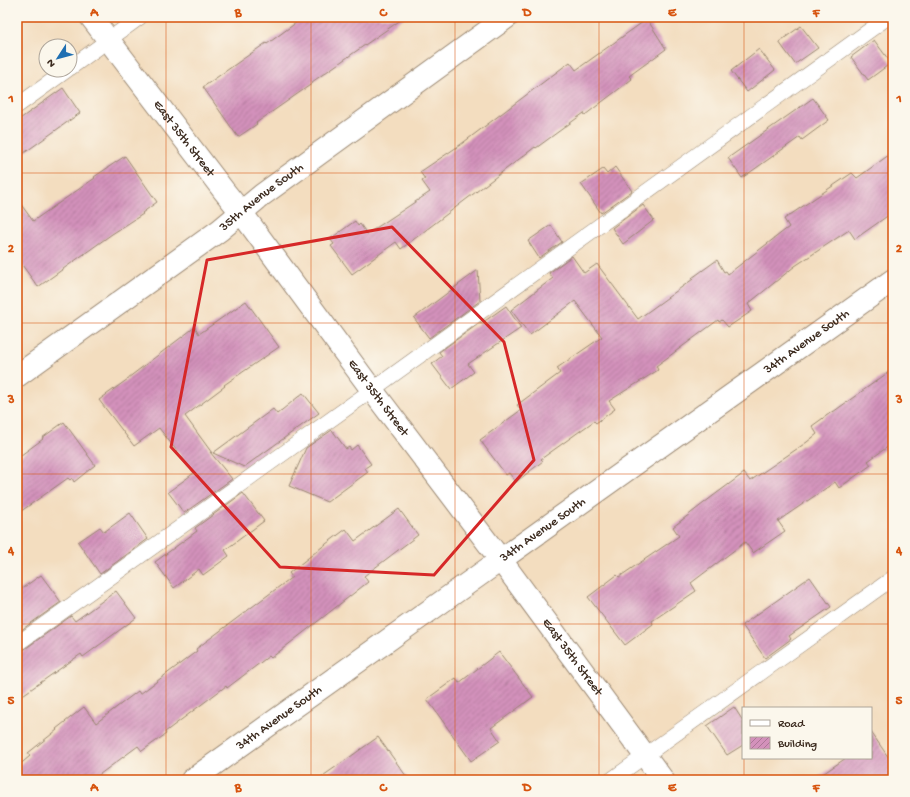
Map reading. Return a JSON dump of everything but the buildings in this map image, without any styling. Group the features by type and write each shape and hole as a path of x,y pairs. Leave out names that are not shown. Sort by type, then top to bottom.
{"street":[{"name":"East 35th Street","path":"91,17 241,212 663,780"},
{"name":"35th Avenue South","path":"17,376 220,230 262,195 507,17"},
{"name":"34th Avenue South","path":"192,780 893,280"}],"lane":[{"path":"78,62 140,17"},
{"path":"17,644 372,390 888,17"},
{"path":"17,106 56,78"},
{"path":"611,780 893,578"}],"highlighted area":[{"path":"392,227 504,342 534,460 434,575 280,567 171,447 207,260"}]}
